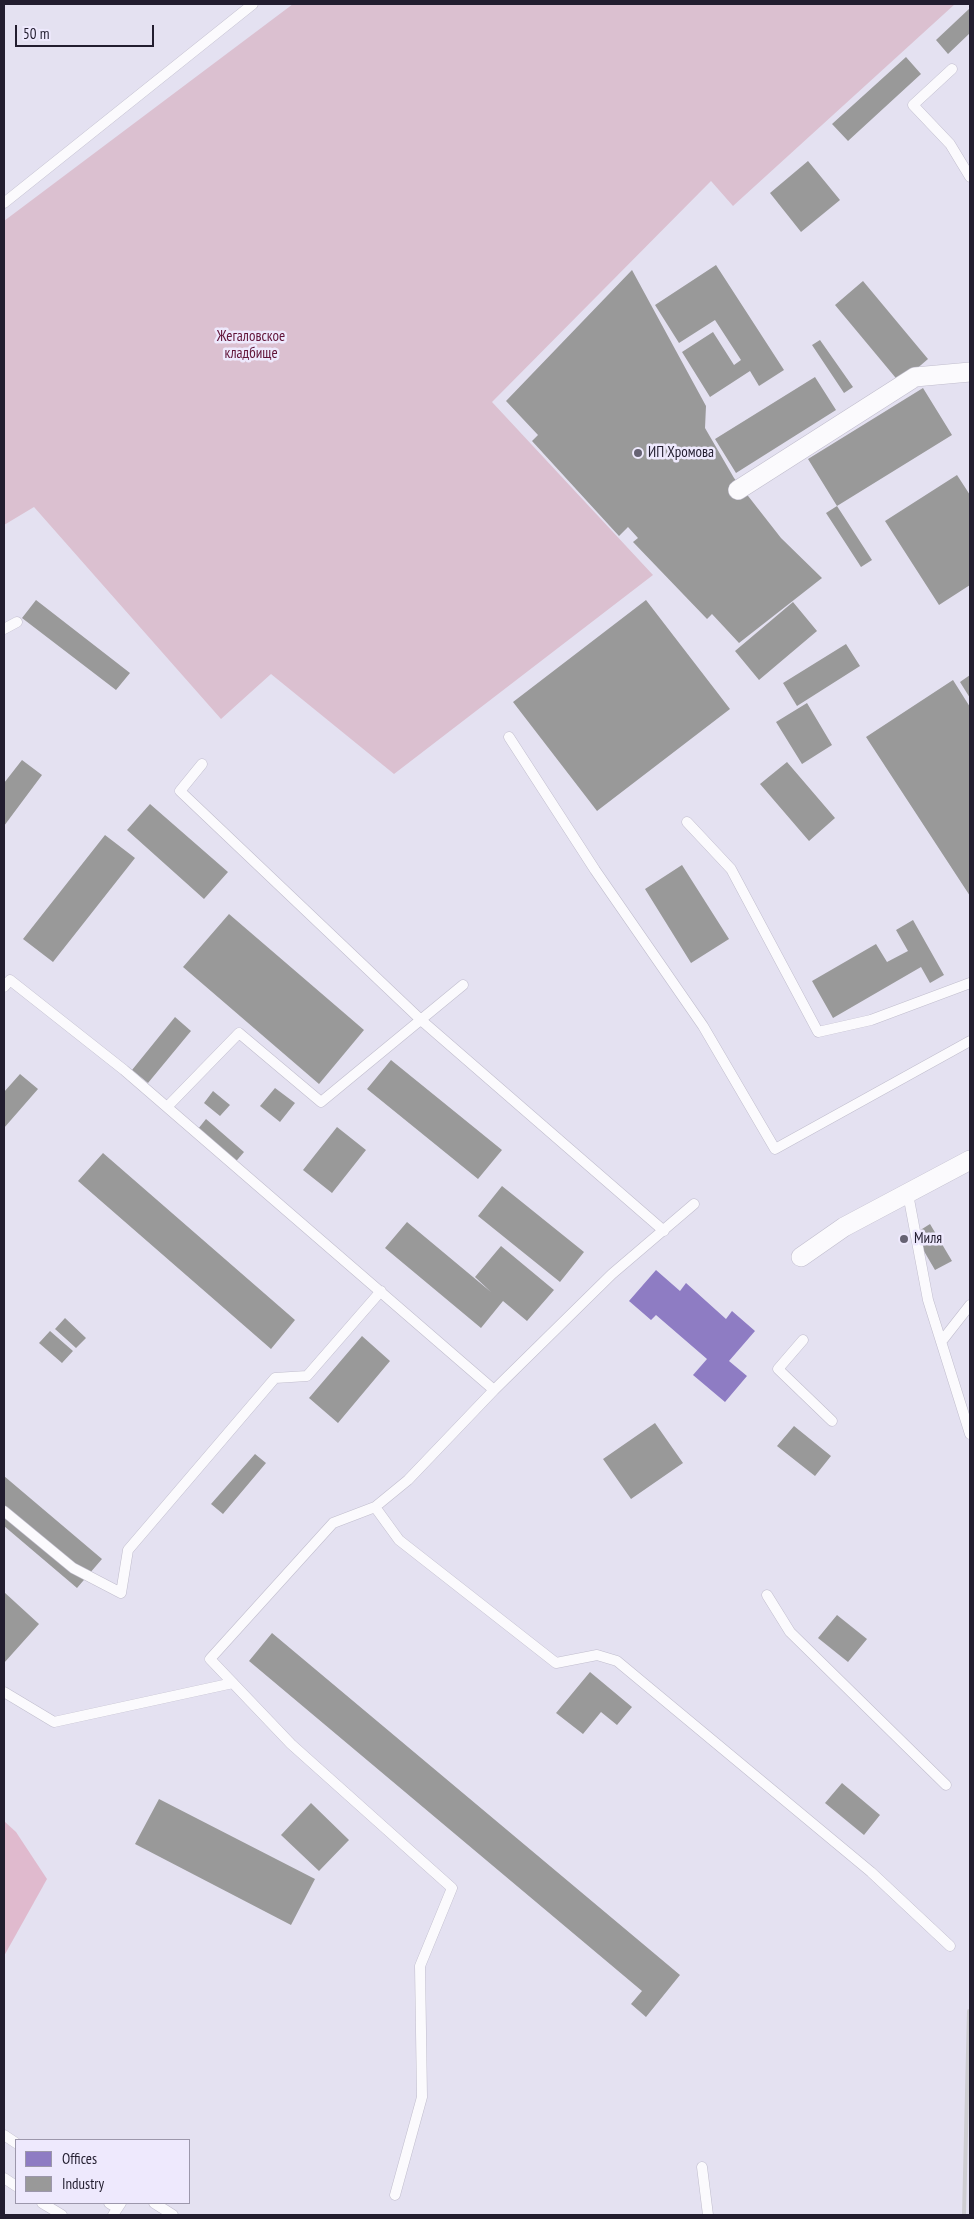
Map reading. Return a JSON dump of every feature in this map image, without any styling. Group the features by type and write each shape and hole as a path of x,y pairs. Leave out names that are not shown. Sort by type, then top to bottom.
{"street":[{"path":"738,490 915,377 970,372"},
{"path":"802,1257 844,1227 970,1160"}],"lane":[{"path":"4,203 253,4"},
{"path":"952,69 913,105 950,144 970,177"},
{"path":"4,629 17,622"},
{"path":"509,737 595,870 703,1026 775,1149 970,1040"},
{"path":"202,764 180,792 421,1020 664,1231"},
{"path":"687,822 731,869 818,1032 871,1020 970,983"},
{"path":"4,987 10,980 124,1070 494,1390"},
{"path":"167,1107 239,1033 321,1102 463,985"},
{"path":"908,1194 928,1300 970,1434"},
{"path":"395,2195 422,2097 420,1966 452,1888 291,1744 210,1658 333,1523 375,1508 408,1480 494,1390 612,1274 694,1204"},
{"path":"4,1511 73,1568 121,1593 128,1550 268,1386 275,1378 307,1376 381,1291"},
{"path":"941,1342 970,1305"},
{"path":"803,1340 778,1369 832,1421"},
{"path":"375,1508 399,1540 556,1663 597,1655 617,1661 871,1872 950,1946"},
{"path":"767,1595 790,1632 946,1785"},
{"path":"4,1692 54,1722 233,1683"},
{"path":"4,2135 15,2142"},
{"path":"702,2167 708,2215"},
{"path":"4,2178 15,2185"},
{"path":"44,2204 62,2215"},
{"path":"156,2204 173,2215"}],"green space":[{"name":"Жегаловское кладбище","path":"293,4 955,4 733,206 711,181 492,402 653,575 394,774 271,674 221,719 34,507 4,525 4,221"}],"shaded area":[{"path":"4,1821 16,1832 47,1879 4,1956"}],"building: Offices":[{"path":"656,1270 680,1291 686,1283 726,1319 732,1311 755,1331 729,1361 747,1376 725,1402 693,1375 707,1359 656,1315 651,1320 629,1301"}],"building: Industry":[{"path":"970,8 970,33 948,54 936,40"},
{"path":"906,57 921,74 848,141 832,124"},
{"path":"808,161 840,200 801,232 770,193"},
{"path":"716,265 784,370 759,386 750,371 710,397 682,352 713,332 734,365 741,360 715,320 679,343 655,305"},
{"name":"ИП Хромова","path":"632,270 706,406 705,428 734,478 781,538 822,578 739,643 712,614 707,619 633,542 638,538 628,527 619,536 532,441 538,435 506,401"},
{"path":"863,281 928,359 900,383 835,305"},
{"path":"820,340 853,387 844,393 812,345"},
{"path":"815,377 836,410 736,473 715,439"},
{"path":"923,388 952,435 837,506 808,459"},
{"path":"957,475 970,495 970,585 939,605 885,521"},
{"path":"837,506 872,560 861,567 826,513"},
{"path":"36,600 130,673 116,690 22,618"},
{"path":"646,600 730,709 597,811 513,702"},
{"path":"793,602 817,631 759,680 735,651"},
{"path":"846,644 860,666 797,706 783,683"},
{"path":"970,675 970,698 960,682"},
{"path":"953,680 970,707 970,896 866,737"},
{"path":"807,703 832,745 802,764 776,722"},
{"path":"22,760 42,775 4,826 4,783"},
{"path":"787,762 835,818 809,841 760,784"},
{"path":"150,804 228,872 204,899 127,830"},
{"path":"105,835 135,858 53,962 23,939"},
{"path":"682,865 729,939 691,963 645,889"},
{"path":"229,914 364,1030 319,1084 183,967"},
{"path":"913,920 944,975 930,983 921,967 833,1018 812,981 876,944 887,962 908,951 896,930"},
{"path":"175,1017 191,1031 148,1083 132,1070"},
{"path":"391,1060 502,1150 478,1179 367,1089"},
{"path":"20,1074 38,1089 4,1128 4,1092"},
{"path":"275,1088 295,1103 280,1122 260,1106"},
{"path":"213,1091 230,1105 220,1116 204,1103"},
{"path":"206,1119 244,1152 232,1166 194,1134"},
{"path":"337,1127 366,1150 332,1193 303,1170"},
{"path":"103,1153 295,1320 271,1349 78,1181"},
{"path":"502,1186 584,1252 560,1282 478,1216"},
{"path":"407,1222 491,1292 475,1277 501,1246 554,1290 527,1321 503,1301 481,1328 385,1248"},
{"path":"930,1224 952,1261 935,1270 914,1234"},
{"path":"65,1318 86,1338 76,1348 55,1329"},
{"path":"50,1331 73,1351 62,1363 39,1343"},
{"path":"362,1336 390,1361 338,1423 309,1398"},
{"path":"655,1423 683,1463 631,1499 603,1459"},
{"path":"794,1426 831,1456 815,1476 777,1446"},
{"path":"255,1454 266,1463 223,1514 211,1504"},
{"path":"4,1476 102,1559 77,1588 4,1526"},
{"path":"4,1592 39,1624 4,1663"},
{"path":"837,1615 867,1639 848,1662 818,1638"},
{"path":"272,1633 680,1975 646,2017 631,2004 642,1991 249,1661"},
{"path":"590,1672 632,1707 617,1725 601,1712 583,1734 556,1713"},
{"path":"842,1783 880,1815 864,1835 825,1803"},
{"path":"159,1799 315,1879 291,1925 135,1844"},
{"path":"311,1803 349,1840 319,1871 281,1835"}],"railway":[{"path":"964,2215 969,2011"}],"place":[{"name":"ИП Хромова","path":"638,453"},
{"name":"Миля","path":"904,1239"}]}
